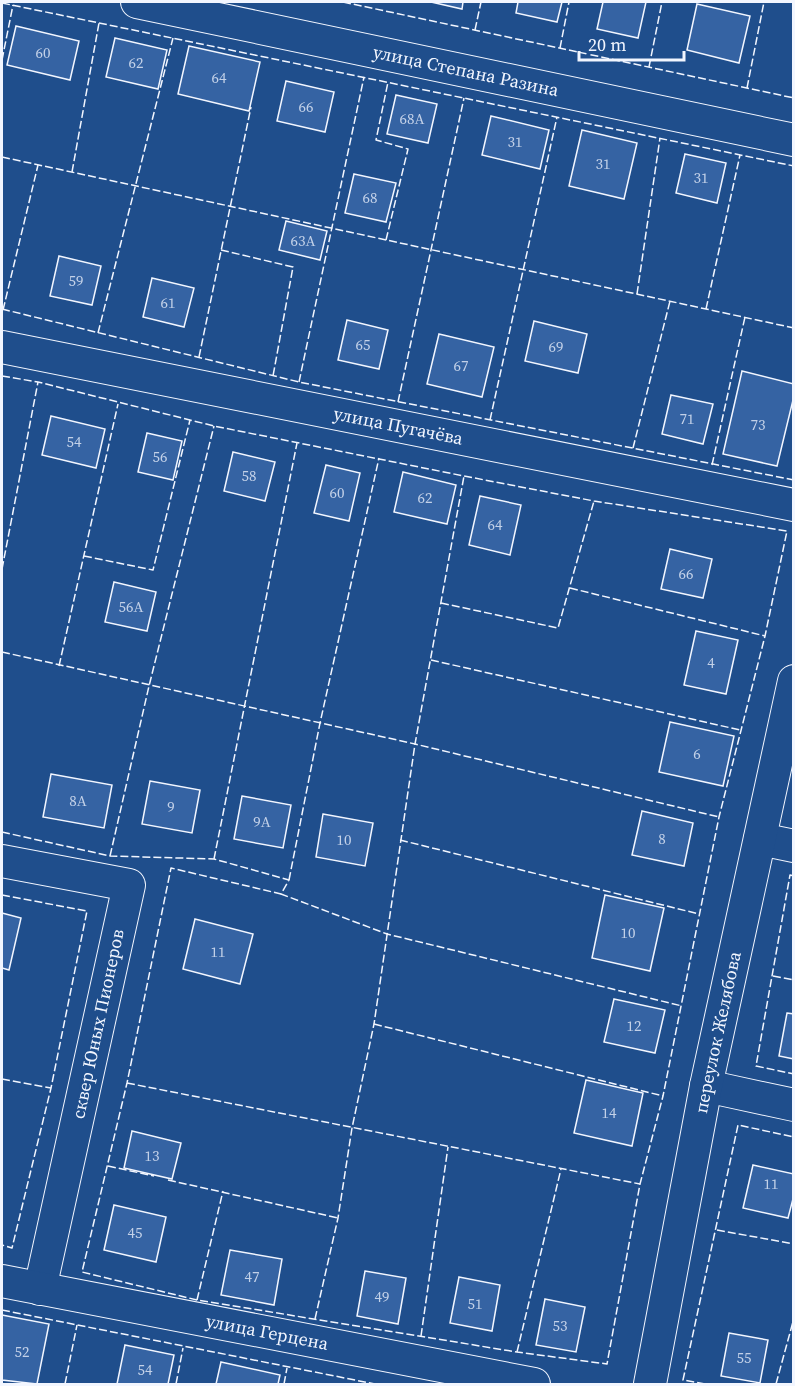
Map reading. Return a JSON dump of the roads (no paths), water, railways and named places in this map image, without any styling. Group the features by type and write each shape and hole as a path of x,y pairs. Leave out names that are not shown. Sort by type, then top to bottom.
{"street":[{"name":"улица Степана Разина","path":"137,2 794,140"},
{"name":"улица Пугачёва","path":"2,346 794,505"},
{"name":"переулок Желябова","path":"651,1384 706,1086 794,681"},
{"path":"760,839 794,846"},
{"name":"сквер Юных Пионеров","path":"2,861 129,885 40,1289"},
{"path":"706,1086 794,1105"},
{"name":"улица Герцена","path":"2,1281 534,1384"}]}
